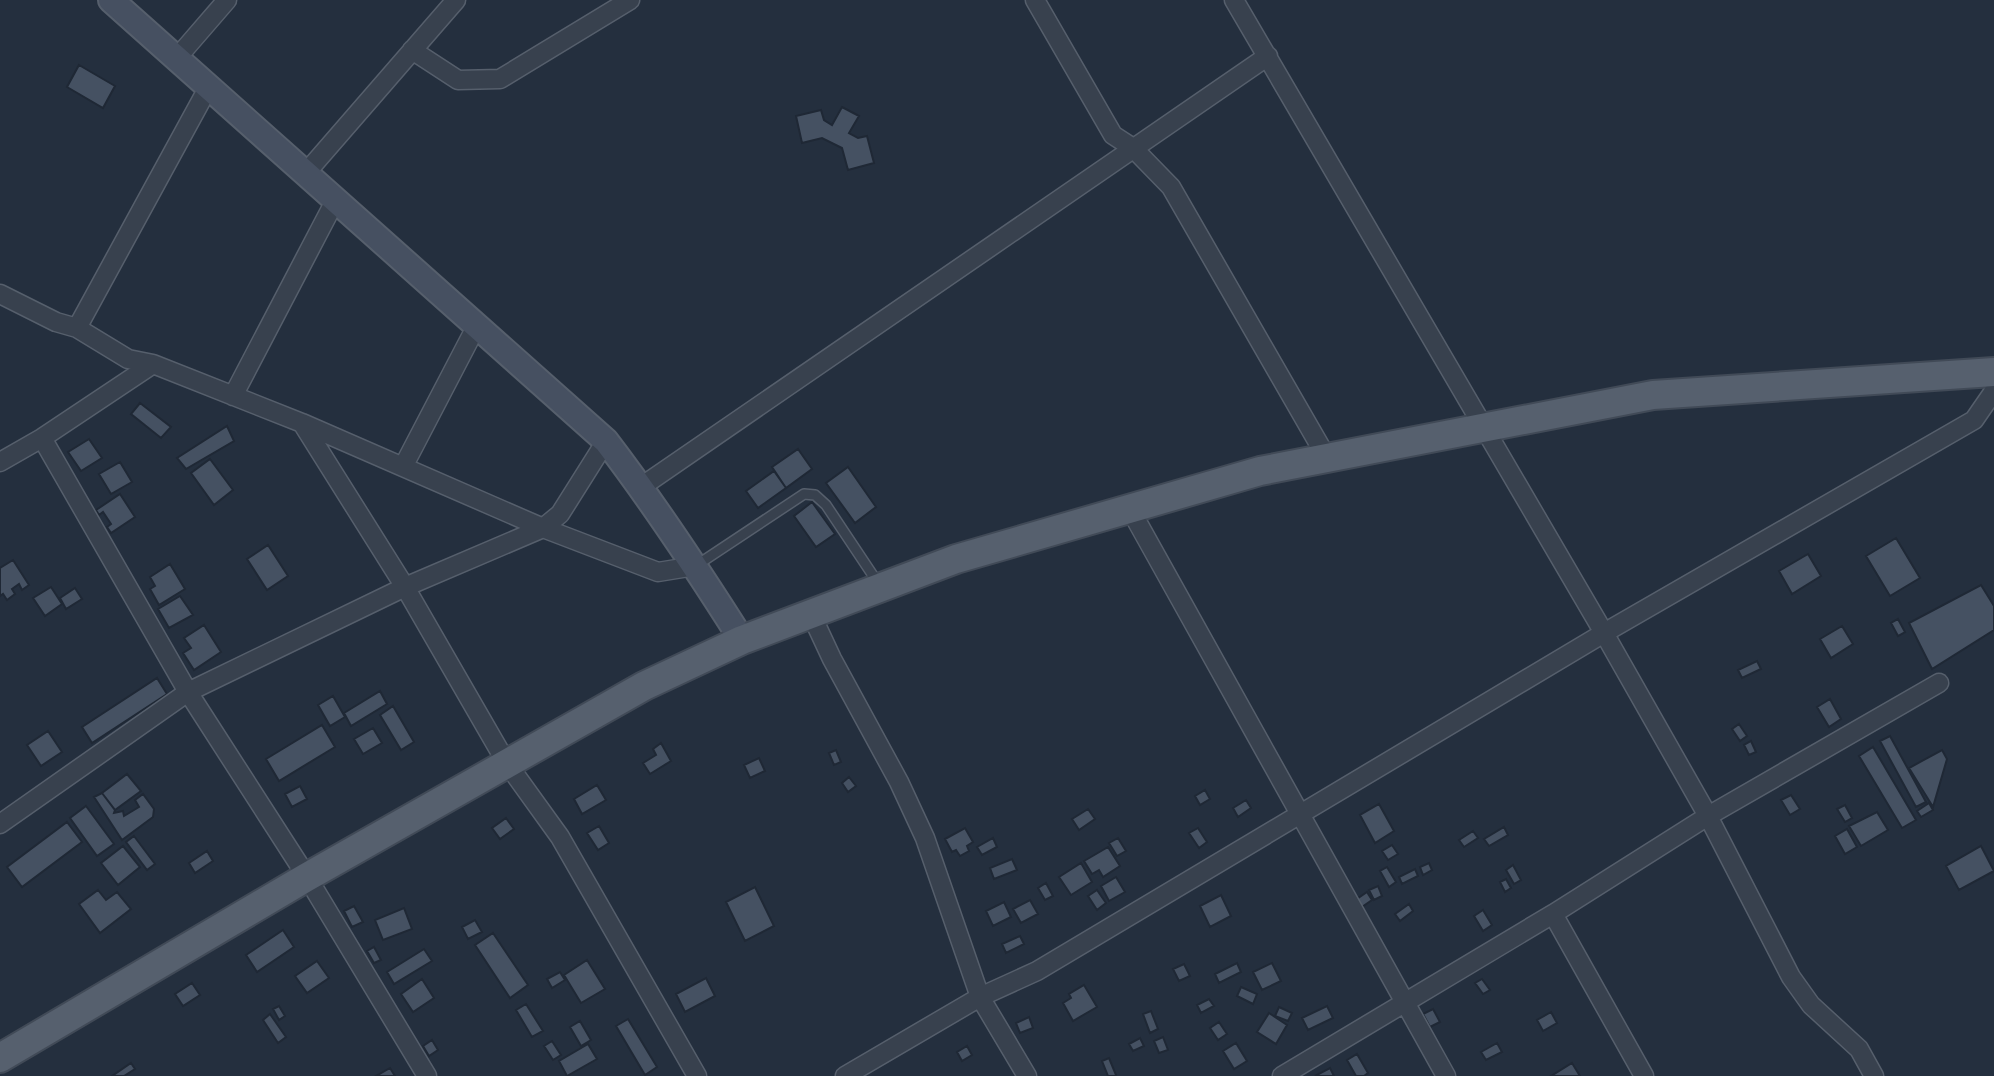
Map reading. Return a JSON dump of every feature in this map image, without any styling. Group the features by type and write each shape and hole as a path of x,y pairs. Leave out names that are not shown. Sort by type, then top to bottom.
{"main road":[{"path":"111,0 606,441 695,566 742,640"},
{"path":"0,1058 506,762 644,686 742,640 956,559 1260,471 1653,395 1994,372"}],"street":[{"path":"176,59 227,0"},
{"path":"305,174 456,0"},
{"path":"412,50 458,80 499,79 630,0"},
{"path":"1035,0 1113,135 1133,148 1171,187 1327,458"},
{"path":"1234,0 1604,633 1708,816 1791,977 1811,1005 1858,1049 1874,1076"},
{"path":"641,487 1268,56"},
{"path":"78,328 208,88"},
{"path":"233,396 335,201"},
{"path":"0,294 57,322 78,328 128,359 153,364 302,423 543,528 658,572 695,566"},
{"path":"403,467 477,325"},
{"path":"0,462 42,438 153,364"},
{"path":"845,1076 980,997 1037,971 1604,633 1974,420 1994,391"},
{"path":"302,423 405,586 506,762 559,837 697,1076"},
{"path":"42,438 188,692 307,877 426,1076"},
{"path":"0,824 188,692 405,586 543,528 559,514 606,441"},
{"path":"1130,509 1446,1076"},
{"path":"811,614 832,659 899,782 925,838 980,997 1027,1076"},
{"path":"1282,1076 1553,914 1708,816 1939,683"},
{"path":"1553,914 1644,1076"}],"lane":[{"path":"695,566 804,494 815,495 826,505 881,587"}],"building":[{"path":"79,65 115,86 103,108 67,87"},
{"path":"842,107 859,116 849,133 858,138 867,136 874,163 848,170 842,148 822,138 802,143 796,116 821,110 824,120 832,125"},
{"path":"140,403 171,427 161,438 131,414"},
{"path":"227,426 234,441 186,469 177,458"},
{"path":"89,439 102,458 81,471 68,452"},
{"path":"798,449 812,469 786,488 772,467"},
{"path":"210,459 233,490 214,505 191,473"},
{"path":"120,462 132,482 111,494 99,474"},
{"path":"848,467 876,507 855,523 826,483"},
{"path":"774,471 786,488 758,508 746,491"},
{"path":"120,494 135,517 111,533 107,527 111,524 103,512 99,515 96,510"},
{"path":"812,502 835,534 816,547 794,516"},
{"path":"1896,538 1920,578 1890,596 1866,556"},
{"path":"268,545 288,576 267,590 247,559"},
{"path":"1808,554 1821,576 1792,594 1779,571"},
{"path":"13,560 29,585 22,590 19,584 12,589 15,594 7,600 3,594 0,596 0,568"},
{"path":"170,564 185,589 159,605 150,589 155,586 150,577"},
{"path":"1981,585 1994,606 1994,630 1932,669 1909,623"},
{"path":"51,587 62,604 45,616 33,598"},
{"path":"75,588 82,599 66,609 60,598"},
{"path":"180,596 193,615 169,628 158,609"},
{"path":"1898,619 1905,632 1898,636 1891,623"},
{"path":"204,625 221,652 194,670 183,653 191,648 184,638"},
{"path":"1842,626 1853,644 1831,658 1820,639"},
{"path":"1757,661 1761,669 1742,678 1738,670"},
{"path":"157,678 167,694 92,743 82,727"},
{"path":"380,691 387,704 351,726 344,713"},
{"path":"333,696 345,717 330,726 318,705"},
{"path":"1830,699 1841,719 1829,727 1817,707"},
{"path":"393,706 414,742 401,750 380,715"},
{"path":"1739,724 1747,736 1740,741 1732,729"},
{"path":"322,725 335,747 279,781 266,759"},
{"path":"373,728 382,743 363,754 354,739"},
{"path":"48,731 62,752 41,766 27,745"},
{"path":"1890,736 1926,802 1916,807 1880,741"},
{"path":"1751,741 1756,752 1749,755 1744,745"},
{"path":"661,743 671,761 650,774 643,763 656,755 653,749"},
{"path":"1873,747 1916,820 1902,828 1859,756"},
{"path":"836,750 841,762 834,765 829,753"},
{"path":"1942,750 1947,759 1933,807 1909,768"},
{"path":"759,758 765,771 750,778 744,765"},
{"path":"127,774 141,791 115,810 102,793"},
{"path":"849,777 856,786 848,792 842,783"},
{"path":"597,785 606,800 582,814 574,799"},
{"path":"300,786 307,799 292,807 285,794"},
{"path":"1205,790 1210,799 1200,805 1195,796"},
{"path":"102,793 115,810 114,813 123,811 124,816 139,807 135,800 143,794 154,809 153,817 122,840 94,797"},
{"path":"1791,795 1800,809 1790,815 1781,800"},
{"path":"1246,800 1251,808 1238,817 1233,808"},
{"path":"1929,803 1933,810 1921,817 1917,811"},
{"path":"1379,804 1394,831 1375,843 1360,815"},
{"path":"1845,805 1852,818 1845,822 1837,809"},
{"path":"86,806 114,844 97,856 70,818"},
{"path":"1088,809 1095,819 1079,830 1072,819"},
{"path":"1877,812 1888,830 1861,846 1849,826"},
{"path":"506,818 514,829 500,839 492,828"},
{"path":"67,822 82,842 22,887 7,867"},
{"path":"599,826 609,843 598,850 587,833"},
{"path":"1504,827 1508,835 1489,846 1484,839"},
{"path":"965,828 973,842 967,846 969,851 960,856 956,850 952,852 945,839"},
{"path":"1198,828 1207,842 1199,848 1189,833"},
{"path":"1847,829 1857,847 1845,854 1835,836"},
{"path":"1473,831 1478,838 1464,847 1459,840"},
{"path":"134,836 155,864 147,870 126,842"},
{"path":"993,838 997,847 982,855 977,847"},
{"path":"1118,838 1126,851 1117,856 1109,843"},
{"path":"1392,845 1398,854 1388,860 1382,851"},
{"path":"123,846 140,867 118,885 101,863"},
{"path":"1981,846 1994,871 1959,890 1946,866"},
{"path":"1108,847 1120,866 1103,877 1099,870 1092,874 1084,861"},
{"path":"207,851 213,861 195,873 189,863"},
{"path":"1012,859 1017,870 994,879 990,868"},
{"path":"1081,863 1092,882 1071,895 1059,877"},
{"path":"1429,863 1432,870 1423,875 1420,867"},
{"path":"1513,865 1521,880 1514,884 1506,870"},
{"path":"1387,867 1396,882 1389,887 1380,871"},
{"path":"1415,869 1418,876 1402,884 1399,877"},
{"path":"1116,877 1125,892 1109,901 1101,886"},
{"path":"1506,879 1511,888 1505,892 1500,882"},
{"path":"1046,883 1053,896 1045,900 1038,888"},
{"path":"1378,886 1382,896 1374,900 1369,890"},
{"path":"755,887 774,926 745,941 726,902"},
{"path":"98,890 106,900 117,892 131,909 100,933 79,904"},
{"path":"1097,890 1106,903 1097,910 1088,896"},
{"path":"1367,892 1372,900 1359,909 1354,901"},
{"path":"1221,895 1231,916 1210,927 1200,906"},
{"path":"1030,900 1038,914 1021,923 1013,909"},
{"path":"1004,902 1011,917 993,926 986,911"},
{"path":"1409,904 1413,911 1400,921 1395,914"},
{"path":"354,906 363,922 352,927 344,911"},
{"path":"404,908 412,929 383,940 375,920"},
{"path":"1483,910 1492,925 1483,931 1474,916"},
{"path":"475,920 482,932 468,939 462,927"},
{"path":"283,930 294,947 257,972 246,955"},
{"path":"493,933 528,985 510,998 475,945"},
{"path":"1020,936 1024,944 1006,953 1002,944"},
{"path":"374,947 381,960 374,963 367,951"},
{"path":"424,949 432,961 394,984 387,972"},
{"path":"587,960 605,989 581,1003 564,975"},
{"path":"317,961 329,978 307,993 295,976"},
{"path":"1237,963 1241,972 1219,983 1215,974"},
{"path":"1272,963 1281,981 1262,990 1253,972"},
{"path":"1184,964 1190,976 1179,981 1173,969"},
{"path":"560,972 565,980 552,988 547,979"},
{"path":"706,978 715,996 685,1012 676,994"},
{"path":"422,979 434,998 413,1012 401,994"},
{"path":"1482,979 1490,990 1483,994 1475,983"},
{"path":"192,983 200,995 183,1006 175,994"},
{"path":"1084,985 1097,1007 1073,1021 1063,1003 1071,998 1069,994"},
{"path":"1241,987 1257,994 1253,1004 1237,996"},
{"path":"1209,999 1214,1006 1201,1013 1197,1005"},
{"path":"526,1004 543,1031 532,1037 516,1010"},
{"path":"279,1006 285,1016 279,1020 273,1009"},
{"path":"1327,1006 1333,1018 1308,1030 1302,1018"},
{"path":"1279,1007 1292,1013 1288,1021 1275,1016"},
{"path":"1433,1009 1440,1022 1430,1027 1423,1014"},
{"path":"1151,1011 1158,1029 1150,1033 1143,1014"},
{"path":"1551,1012 1557,1023 1543,1031 1537,1020"},
{"path":"1269,1013 1287,1025 1276,1044 1257,1032"},
{"path":"270,1014 286,1037 278,1043 263,1020"},
{"path":"1029,1017 1033,1028 1020,1033 1016,1023"},
{"path":"628,1019 657,1067 645,1075 616,1026"},
{"path":"580,1021 591,1040 581,1046 570,1027"},
{"path":"1219,1022 1227,1034 1218,1040 1210,1028"},
{"path":"1163,1037 1168,1050 1159,1053 1154,1041"},
{"path":"1140,1038 1144,1046 1133,1051 1129,1044"},
{"path":"432,1040 438,1050 429,1056 423,1046"},
{"path":"552,1041 561,1055 553,1060 544,1046"},
{"path":"1236,1043 1247,1061 1234,1069 1223,1051"},
{"path":"1497,1043 1502,1052 1486,1060 1481,1052"},
{"path":"588,1044 597,1059 567,1076 559,1061"},
{"path":"967,1046 972,1055 962,1061 957,1052"},
{"path":"1357,1054 1368,1073 1364,1076 1356,1076 1347,1060"},
{"path":"1109,1058 1115,1076 1108,1076 1102,1061"},
{"path":"131,1063 135,1069 124,1076 112,1076"},
{"path":"1572,1063 1580,1076 1551,1076"},
{"path":"390,1068 395,1076 376,1076"},
{"path":"1330,1068 1334,1076 1315,1076"}]}
